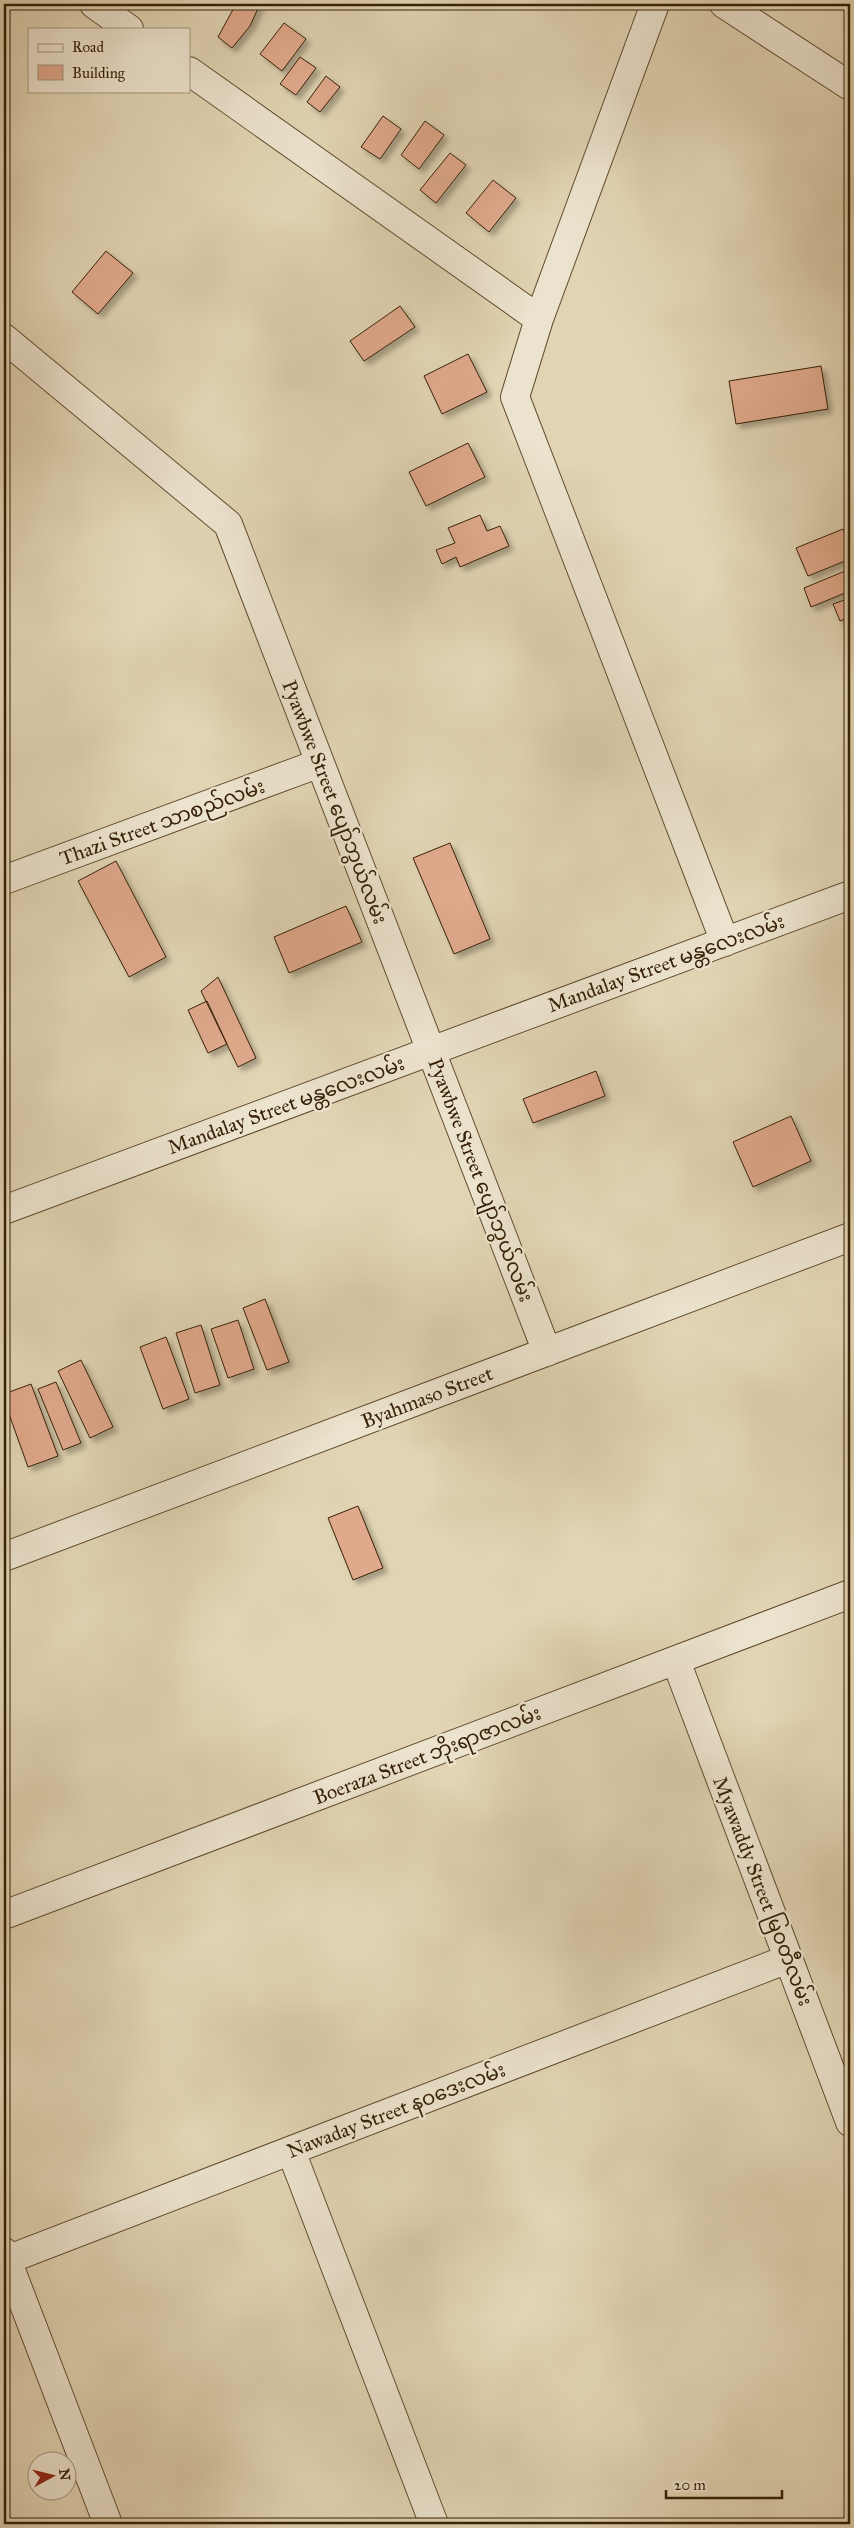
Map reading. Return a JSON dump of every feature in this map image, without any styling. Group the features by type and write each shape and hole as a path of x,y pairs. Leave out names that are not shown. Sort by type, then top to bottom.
{"street":[{"path":"94,4 128,28"},
{"path":"655,4 539,319 515,397 725,942"},
{"path":"724,4 850,86"},
{"path":"190,72 539,319"},
{"name":"Pyawbwe Street ပျော်ဘွယ်လမ်း","path":"4,338 228,524 547,1352"},
{"name":"Thazi Street သာစည်လမ်း","path":"4,880 320,763"},
{"name":"Mandalay Street မန္တလေးလမ်း","path":"4,1210 850,895"},
{"name":"Byahmaso Street","path":"4,1557 850,1237"},
{"name":"Boeraza Street ဘိုးရာဇာလမ်း","path":"4,1915 850,1594"},
{"name":"Myawaddy Street မြဝတီလမ်း","path":"676,1660 850,2122"},
{"name":"Nawaday Street နဝဒေးလမ်း","path":"5,2258 788,1959"},
{"path":"291,2150 434,2524"},
{"path":"5,2258 108,2524"}],"building":[{"path":"236,4 260,4 250,26 232,48 218,37"},
{"path":"284,23 306,39 282,71 260,54"},
{"path":"300,57 316,68 296,95 280,84"},
{"path":"326,76 340,87 320,112 307,102"},
{"path":"383,116 401,129 380,159 361,147"},
{"path":"425,121 444,135 419,169 401,155"},
{"path":"450,153 466,165 436,203 420,190"},
{"path":"493,180 516,198 489,232 466,213"},
{"path":"106,251 133,273 98,314 72,292"},
{"path":"400,306 415,327 364,361 350,341"},
{"path":"468,354 487,392 442,414 424,376"},
{"path":"821,366 828,409 736,424 729,381"},
{"path":"468,443 485,477 426,506 409,472"},
{"path":"480,515 487,531 500,526 509,546 460,567 456,557 442,564 436,550 455,543 448,528"},
{"path":"843,529 850,549 850,559 808,576 796,548"},
{"path":"850,569 850,591 811,607 804,588"},
{"path":"850,598 850,617 840,621 833,604"},
{"path":"450,843 490,939 454,954 413,858"},
{"path":"116,861 166,957 129,977 78,881"},
{"path":"346,906 362,942 289,973 274,937"},
{"path":"218,977 256,1058 238,1067 201,991"},
{"path":"207,1001 227,1044 208,1053 188,1010"},
{"path":"596,1071 605,1096 533,1123 523,1099"},
{"path":"791,1116 811,1161 753,1187 733,1142"},
{"path":"265,1299 289,1362 267,1370 243,1308"},
{"path":"238,1320 254,1369 228,1378 211,1329"},
{"path":"201,1325 220,1385 195,1393 176,1333"},
{"path":"166,1337 189,1399 163,1409 140,1347"},
{"path":"81,1360 113,1427 90,1438 58,1371"},
{"path":"56,1382 81,1443 63,1450 38,1389"},
{"path":"31,1384 58,1456 28,1467 4,1400 4,1394"},
{"path":"358,1506 383,1568 353,1580 328,1518"}]}
